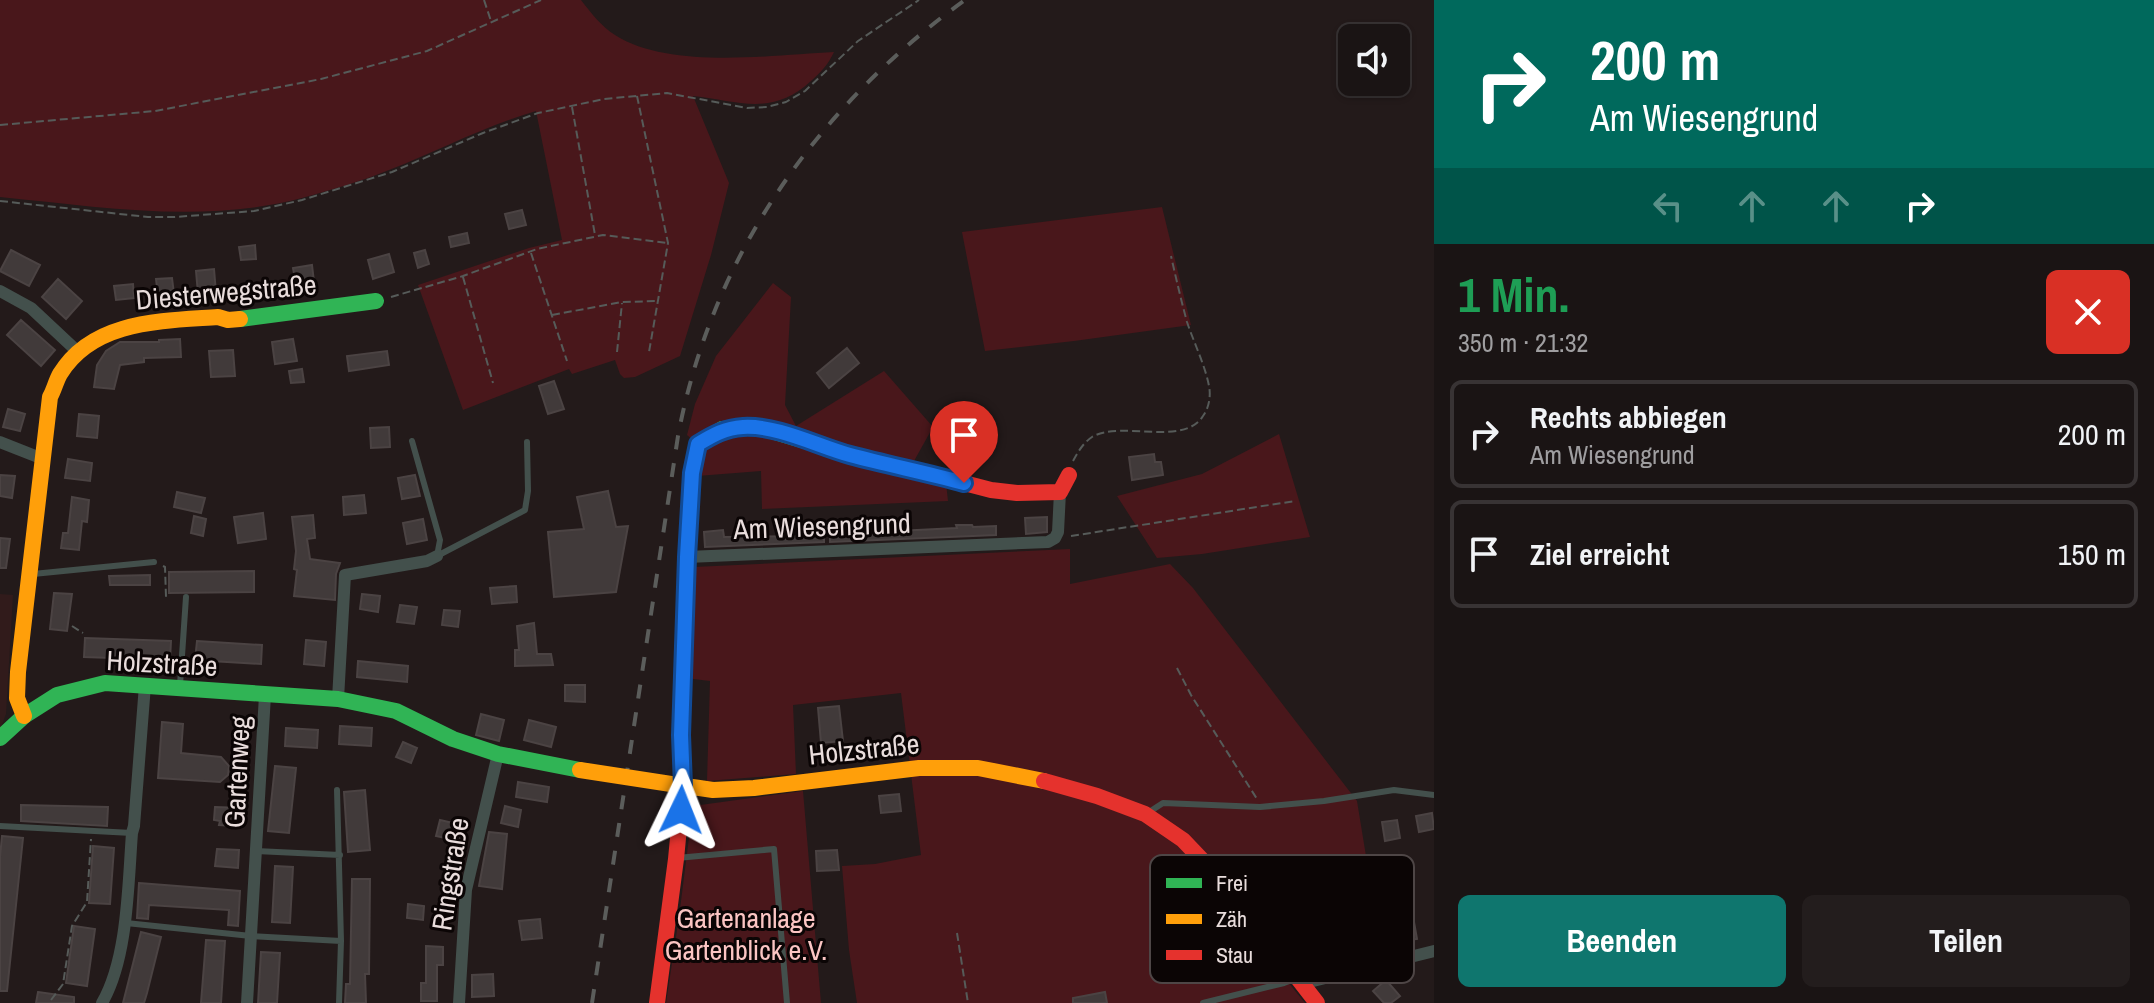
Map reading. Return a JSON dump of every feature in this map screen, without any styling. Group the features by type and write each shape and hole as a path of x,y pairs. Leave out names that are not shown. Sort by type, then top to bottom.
{"street":[{"path":"0,291 31,308 78,352"},
{"name":"Diesterwegstraße","path":"24,716 17,698 18,672 50,397 60,374 78,352 104,335 135,324 273,316 376,301"},
{"name":"Am Wiesengrund","path":"657,1003 676,859 687,557 692,473 698,444 722,429 758,427 852,455 991,490 1060,492"},
{"path":"0,442 43,459"},
{"path":"1055,538 1060,492 1069,475"},
{"name":"Am Wiesengrund","path":"687,557 1048,542 1055,538"},
{"path":"338,699 345,575 427,561 437,556"},
{"name":"Holzstraße","path":"0,738 24,716 57,695 105,683 338,699 396,711 453,739 498,754 713,790 919,768 978,768 1042,780 1145,814 1183,840 1197,855"},
{"path":"102,1003 110,990 126,923 145,685"},
{"name":"Gartenweg","path":"247,1003 265,695"},
{"name":"Ringstraße","path":"459,1003 466,890 498,754"},
{"path":"1414,955 1434,951"},
{"name":"Holzstraße","path":"1301,983 1317,1003"}],"lane":[{"path":"412,441 440,540 437,556"},
{"path":"437,556 525,510 528,491 527,442"},
{"path":"29,575 154,562"},
{"path":"180,688 186,597"},
{"path":"337,790 341,941 339,1003"},
{"path":"1145,814 1163,803 1260,807 1394,790 1434,795"},
{"path":"0,826 132,833"},
{"path":"676,859 774,849 787,1003"},
{"name":"Gartenweg","path":"256,851 340,855"},
{"path":"126,923 251,936 341,941"},
{"path":"664,958 782,947"},
{"path":"1203,1003 1284,983"}],"path":[{"path":"484,0 491,22"},
{"path":"0,125 155,111 321,79 427,51 541,0"},
{"path":"0,201 148,217 254,211 302,200 392,172 538,113 604,99 667,93 747,108 767,107 786,102 805,91 858,41 919,0"},
{"path":"637,95 668,243 649,352"},
{"path":"572,106 596,237"},
{"path":"376,301 419,290 531,252 603,235 668,243"},
{"path":"531,252 567,361"},
{"path":"1069,475 1080,448 1090,438 1103,432 1177,430 1202,419 1208,405 1209,388 1186,317 1171,256"},
{"path":"463,276 493,383"},
{"path":"552,316 622,302 658,300"},
{"path":"617,352 622,302"},
{"path":"1055,538 1295,501"},
{"path":"154,562 165,567 166,597"},
{"path":"72,626 83,633"},
{"path":"1177,668 1260,807"},
{"path":"51,1000 63,984 72,926 87,902 91,831"},
{"path":"957,933 968,1003"}],"shaded area":[{"path":"0,594 13,595 6,714 0,730"}],"green space":[{"path":"0,0 581,0 615,35 664,53 722,58 834,52 815,78 783,99 755,104 693,96 729,183 680,356 635,377 624,378 615,360 572,374 569,369 463,410 418,285 562,240 536,111 368,178 265,206 190,212 152,211 0,197"},
{"path":"1162,207 1191,325 985,351 962,232"},
{"path":"773,283 791,297 785,405 796,426 884,371 933,427 914,461 946,483 948,501 762,509 761,471 697,476 703,449 687,435 695,404 716,356"},
{"path":"1279,434 1310,537 1157,558 1117,496 1202,474"},
{"path":"1070,549 1070,584 1170,564 1193,588 1357,801 1366,855 1150,855 1150,983 1289,983 1305,1003 857,1003 842,866 875,864 921,855 901,693 793,705 796,774 707,781 710,681 685,678 694,567"},
{"name":"Gartenanlage Gartenblick e.V.","path":"803,791 821,1003 666,1003 693,806"}],"building":[{"path":"522,210 526,225 509,229 505,214"},
{"path":"467,233 469,243 451,247 449,237"},
{"path":"255,245 256,259 241,260 239,247"},
{"path":"11,250 40,265 29,286 0,271"},
{"path":"425,250 429,264 418,268 414,253"},
{"path":"389,254 394,272 373,279 368,260"},
{"path":"312,265 314,282 296,285 293,268"},
{"path":"214,269 216,293 198,294 196,271"},
{"path":"172,278 174,294 158,296 156,279"},
{"path":"58,279 82,301 66,319 42,297"},
{"path":"133,284 134,298 116,300 114,286"},
{"path":"21,320 55,350 41,366 7,335"},
{"path":"180,339 181,357 144,358 144,362 120,365 114,389 94,387 97,365 106,351 120,342"},
{"path":"293,339 297,361 275,364 272,342"},
{"path":"847,348 859,363 829,388 817,373"},
{"path":"233,350 235,376 211,377 209,351"},
{"path":"387,351 389,365 349,371 347,356"},
{"path":"302,369 304,382 291,383 289,371"},
{"path":"554,381 564,409 548,414 539,386"},
{"path":"8,409 25,414 20,431 3,427"},
{"path":"79,414 99,416 97,438 77,436"},
{"path":"389,427 390,447 371,448 370,428"},
{"path":"1154,454 1155,462 1161,462 1163,475 1132,480 1129,457"},
{"path":"68,459 92,463 90,481 65,478"},
{"path":"0,475 15,476 12,498 0,496"},
{"path":"415,475 420,496 402,499 398,478"},
{"path":"608,491 616,527 628,526 616,592 554,597 548,532 584,529 577,497"},
{"path":"177,492 205,498 201,513 174,507"},
{"path":"364,495 366,513 344,515 343,497"},
{"path":"72,497 89,500 87,522 82,521 79,550 61,548 63,533 68,533"},
{"path":"263,513 266,539 238,543 234,517"},
{"path":"313,515 315,538 307,539 310,559 340,563 336,574 335,600 294,596 297,570 294,569 296,551 292,517"},
{"path":"194,516 206,519 203,536 191,533"},
{"path":"1047,517 1047,532 1026,534 1025,518"},
{"path":"423,519 427,540 407,544 403,523"},
{"path":"956,525 996,526 996,535 830,542 830,535 854,534 854,529 877,529 877,532 957,528"},
{"path":"723,530 724,537 824,536 824,542 705,547 704,532"},
{"path":"0,538 10,539 6,568 0,568"},
{"path":"254,571 254,592 169,593 169,572"},
{"path":"150,575 150,585 110,585 109,576"},
{"path":"516,586 517,602 492,604 490,588"},
{"path":"54,593 72,594 67,631 50,629"},
{"path":"362,594 380,596 378,612 360,609"},
{"path":"400,605 417,607 414,624 397,622"},
{"path":"444,610 460,611 458,627 442,625"},
{"path":"534,623 537,654 551,654 553,665 515,666 515,650 519,650 517,626"},
{"path":"85,638 171,641 170,660 84,657"},
{"path":"306,640 326,642 324,666 304,664"},
{"path":"197,641 262,645 261,664 195,660"},
{"path":"358,661 408,666 407,682 357,677"},
{"path":"565,685 585,685 585,702 565,701"},
{"path":"839,706 843,741 821,743 818,708"},
{"path":"481,714 504,720 499,741 476,735"},
{"path":"529,720 556,727 551,747 524,740"},
{"path":"162,722 183,724 181,753 221,757 229,766 228,775 220,782 158,778"},
{"path":"340,726 372,728 371,746 339,744"},
{"path":"286,728 318,730 317,748 285,746"},
{"path":"403,742 417,748 411,763 396,757"},
{"path":"275,766 296,768 289,833 268,831"},
{"path":"518,782 549,787 547,802 516,797"},
{"path":"365,790 370,850 348,852 344,792"},
{"path":"899,794 901,811 881,813 879,796"},
{"path":"21,805 108,807 107,826 21,821"},
{"path":"505,806 521,810 518,827 501,823"},
{"path":"215,807 241,808 241,823 219,825 220,821 214,820"},
{"path":"1432,813 1434,829 1419,832 1416,816"},
{"path":"440,820 462,825 459,841 436,836"},
{"path":"1397,820 1400,838 1385,841 1382,822"},
{"path":"489,832 507,834 502,889 479,886"},
{"path":"2,836 23,838 7,991 0,991"},
{"path":"93,846 114,848 110,904 89,903"},
{"path":"217,849 239,850 238,868 215,866"},
{"path":"837,850 839,870 817,871 816,851"},
{"path":"275,866 293,867 290,923 272,922"},
{"path":"352,879 370,879 366,1003 345,1003 346,984 350,984"},
{"path":"139,883 240,891 238,926 228,925 229,910 149,905 148,919 137,918"},
{"path":"408,904 424,906 423,920 407,918"},
{"path":"540,919 542,938 522,940 519,921"},
{"path":"74,926 95,929 87,986 66,983"},
{"path":"141,932 161,937 147,993 144,1003 123,1003"},
{"path":"206,940 225,941 221,1003 201,1003"},
{"path":"426,946 443,947 443,965 437,965 437,1001 421,1001 421,983 426,983"},
{"path":"261,952 280,953 277,1003 258,1003"},
{"path":"493,974 494,996 472,997 472,975"},
{"path":"1382,983 1389,983 1400,996 1391,1003 1384,1003 1373,991"},
{"path":"38,992 74,997 74,1003 36,1003"},
{"path":"1105,992 1107,1003 1073,1003 1073,998"}],"railway":[{"path":"592,1003 678,436 694,370 717,306 745,246 779,190 819,137 863,87 912,42 965,0"}],"traffic: fast":[{"path":"240,319 376,301"},
{"path":"686,592 692,473 698,444 722,429 758,427 945,478"},
{"path":"0,738 24,716 57,695 105,683 338,699 396,711 453,739 498,754 580,770"}],"traffic: slow":[{"path":"24,716 17,698 18,672 50,397 60,374 74,356 110,333 152,323 196,318 240,319"},
{"path":"672,784 713,790 754,788 919,768 978,768 1044,781"},
{"path":"580,770 671,784"}],"traffic: jam":[{"path":"945,478 991,490 1060,492 1069,475"},
{"path":"657,1003 683,786 681,735 686,592"},
{"path":"1044,781 1145,814 1183,840 1197,855"},
{"path":"1301,983 1317,1003"}],"route":[{"path":"681,810 687,557 692,473 698,444 722,429 758,427 964,483"}]}
